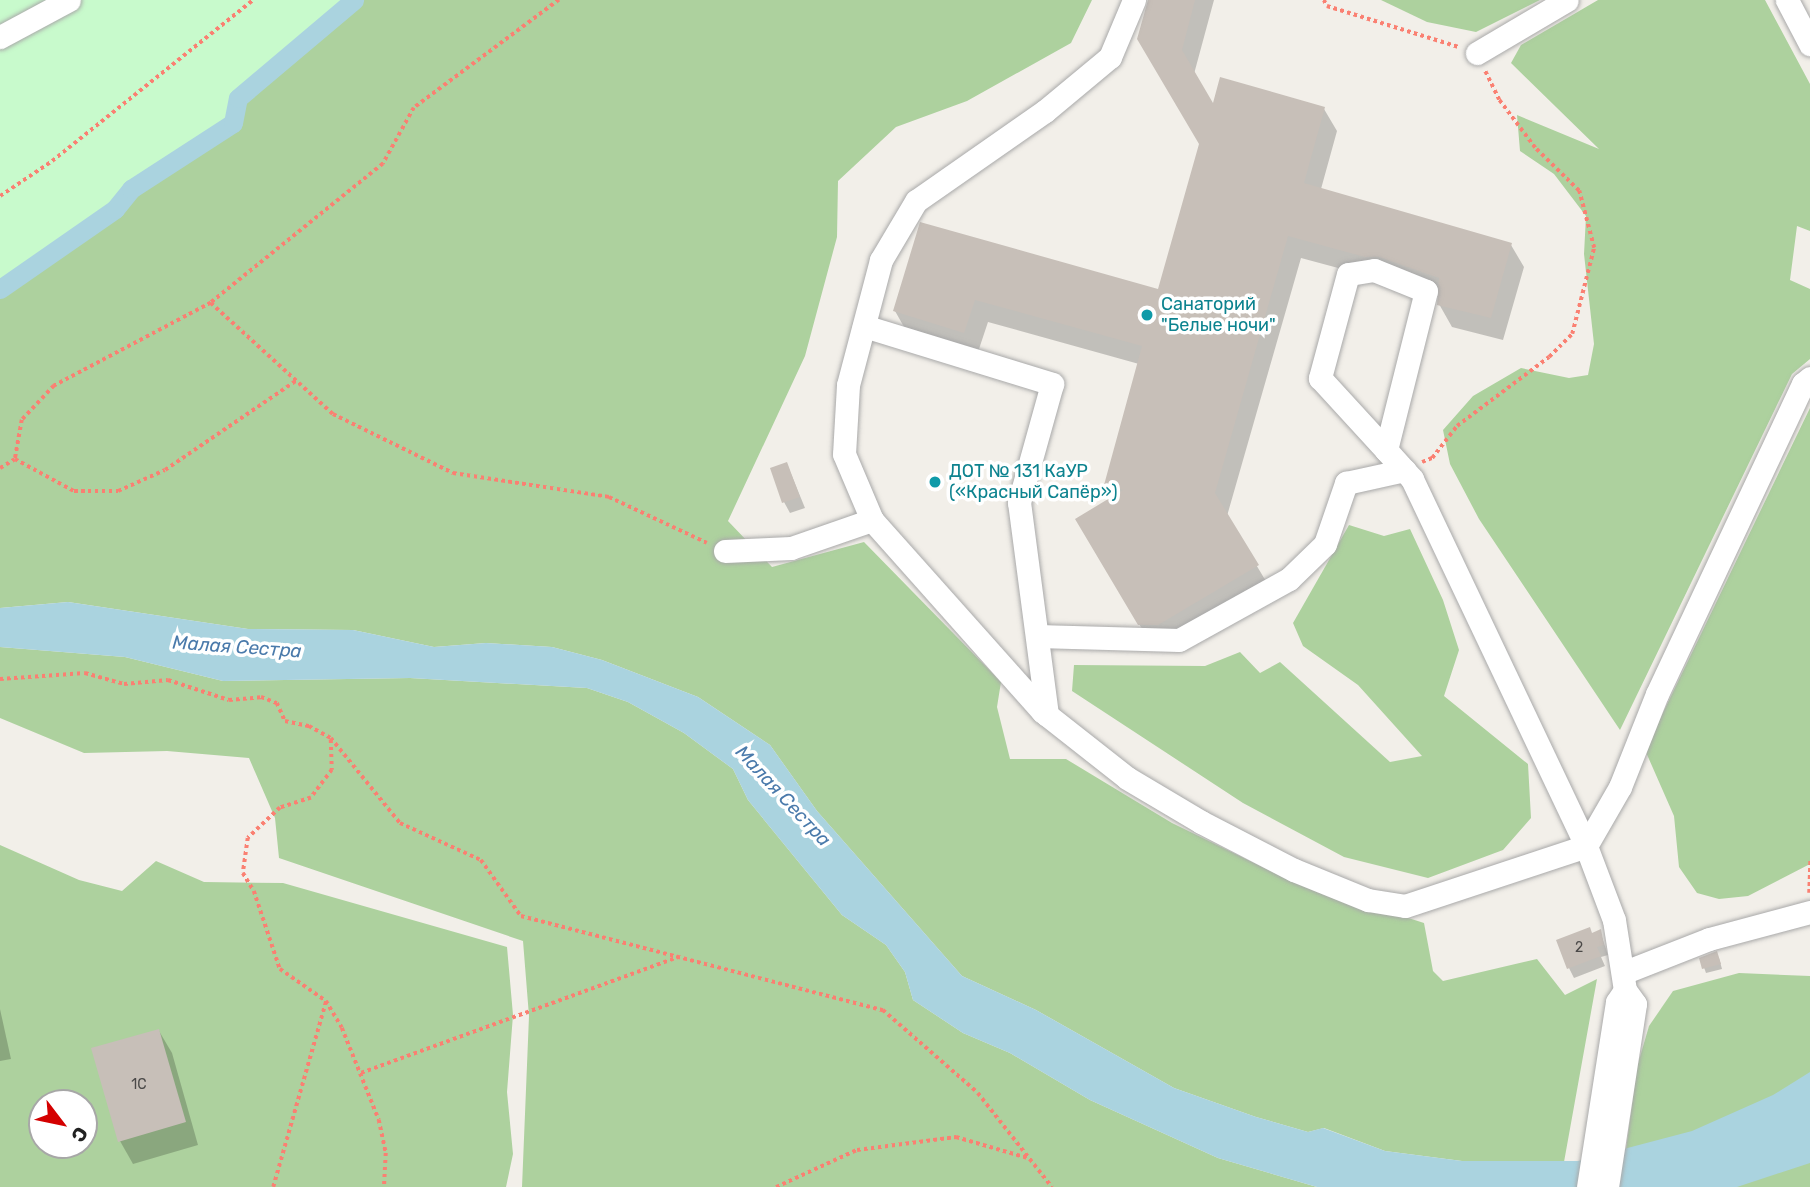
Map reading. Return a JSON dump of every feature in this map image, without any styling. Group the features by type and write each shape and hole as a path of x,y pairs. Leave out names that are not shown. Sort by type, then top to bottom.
{"street":[{"path":"0,37 69,0"},
{"path":"1135,0 1110,57 1045,111 916,201 881,261 848,385 844,454 872,520 1047,715 1127,778 1201,822 1294,870 1368,900 1405,906 1586,846 1620,787 1657,694 1803,384 1810,378"},
{"path":"1477,53 1567,0"},
{"path":"1787,0 1810,44"},
{"path":"1386,450 1426,291 1374,270 1348,274 1320,378 1386,450 1405,470 1586,846 1614,920 1625,992 1607,1187"},
{"path":"864,326 1052,384 1019,502 1047,715"},
{"path":"1037,636 1179,640 1289,579 1325,544 1346,483 1405,470"},
{"path":"725,551 791,548 872,520"},
{"path":"1588,1187 1625,992 1709,939 1809,912"}],"path":[{"path":"0,196 52,161 253,0"},
{"path":"0,468 15,459 22,420 54,386 211,303 383,164 414,108 559,0"},
{"path":"1324,0 1327,6 1477,53 1499,100 1535,148 1579,191 1594,248 1572,334 1549,357 1457,426 1432,458 1405,470"},
{"path":"211,303 333,414 453,473 609,497 725,551"},
{"path":"15,459 74,491 118,491 165,470 297,379"},
{"path":"0,679 85,673 124,684 168,680 229,700 261,697 277,703 285,722 309,726 331,738 400,823 481,860 521,916 883,1010 978,1093 1052,1187"},
{"path":"331,738 332,770 311,798 280,808 248,838 243,873 254,891 280,969 326,1001 361,1073 379,1120 386,1153 384,1187"},
{"path":"1809,912 1810,860"},
{"path":"361,1073 678,957"},
{"path":"273,1187 326,1001"},
{"path":"776,1187 857,1150 956,1137 1029,1158"}],"green space":[{"path":"0,0 354,0 238,98 233,123 131,188 115,209 0,289"},
{"path":"81,0 1092,0 1071,43 967,101 896,127 838,181 837,237 805,356 728,521 772,567 864,542 1001,682 997,707 1010,759 1066,759 1172,823 1289,880 1424,923 1433,971 1443,981 1537,959 1565,995 1597,979 1564,1162 1462,1161 1385,1151 1324,1128 1308,1132 1174,1088 1036,1010 962,976 817,811 770,745 698,697 602,660 552,647 486,643 434,647 353,630 248,629 68,602 0,608 0,95"},
{"path":"1381,0 1540,0 1476,32 1427,22"},
{"path":"1598,0 1765,0 1810,84 1810,231 1797,226 1790,280 1810,289 1810,359 1792,374 1620,730 1479,519 1450,464 1443,430 1473,396 1521,368 1569,378 1588,375 1594,344 1584,254 1586,216 1554,174 1520,151 1517,115 1599,149 1511,63 1521,45"},
{"path":"1810,408 1810,864 1748,896 1719,899 1697,893 1679,867 1674,816 1645,750"},
{"path":"1349,525 1384,536 1410,529 1443,600 1459,650 1444,696 1528,764 1531,818 1503,850 1428,878 1344,857 1243,803 1072,691 1074,665 1205,666 1240,652 1260,673 1280,662 1390,762 1422,756 1358,685 1303,646 1293,623"},
{"path":"0,647 125,657 223,681 410,678 587,688 628,702 684,733 733,769 748,800 842,915 886,945 905,972 913,1000 963,1033 1010,1053 1090,1100 1218,1158 1317,1187 522,1187 529,1016 523,941 279,858 275,818 249,758 167,751 84,753 0,718"},
{"path":"0,845 79,880 122,891 156,861 204,882 283,883 507,947 513,1015 507,1092 513,1154 506,1187 0,1187"},
{"path":"1739,973 1810,976 1810,1187 1621,1187 1637,1067 1649,1026 1673,991"}],"water":[{"name":"Малая Сестра","path":"68,602 248,629 353,630 434,647 486,643 552,647 602,660 698,697 770,745 817,811 962,976 1036,1010 1174,1088 1256,1117 1308,1132 1323,1128 1385,1151 1462,1161 1578,1161 1692,1131 1773,1095 1810,1072 1810,1163 1737,1187 1317,1187 1218,1158 1090,1100 1010,1053 963,1033 913,1000 905,972 886,945 842,915 748,800 733,769 684,733 628,702 587,688 410,678 223,681 125,657 0,647 0,608"}],"building":[{"name":"Санаторий \"Белые ночи\"","path":"1148,0 1195,0 1182,50 1213,103 1220,77 1325,107 1304,183 1512,243 1491,318 1437,305 1439,278 1379,257 1365,257 1288,236 1215,493 1259,565 1158,625 1138,625 1075,519 1123,490 1104,485 1142,346 975,300 964,333 893,311 920,222 1158,289 1199,144 1137,39"},
{"path":"787,462 800,497 782,503 770,468"},
{"path":"1590,927 1592,933 1601,929 1604,945 1597,947 1601,956 1567,969 1556,940"},
{"path":"1717,951 1721,964 1702,969 1699,958"},
{"path":"159,1029 186,1122 118,1142 91,1048"}],"waterway":[{"path":"0,289 115,209 131,189 233,123 238,98 354,0"}],"place":[{"name":"Санаторий \"Белые ночи\"","path":"1147,315"},
{"name":"ДОТ № 131 КаУР («Красный Сапёр»)","path":"935,482"}]}
